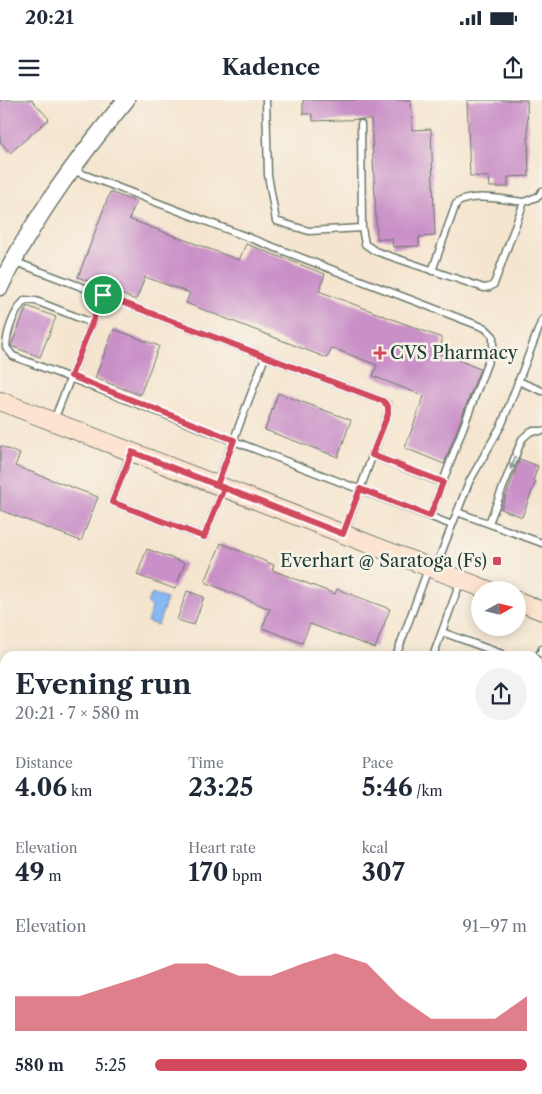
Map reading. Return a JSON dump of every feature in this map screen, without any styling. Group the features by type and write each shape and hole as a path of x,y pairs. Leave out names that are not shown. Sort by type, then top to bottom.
{"main road":[{"path":"0,401 471,584"},
{"path":"526,604 542,611"}],"street":[{"path":"0,286 19,247 71,169 84,150 126,100"}],"lane":[{"path":"266,100 268,175 276,221 309,231 362,228"},
{"path":"361,124 362,228 365,244 375,251 484,288 490,288 494,284 524,202"},
{"path":"71,169 485,328 493,336 493,348 430,516"},
{"path":"432,270 456,204 461,199 472,198 524,202 539,196 542,191"},
{"path":"12,261 383,401 388,406 388,414 343,534"},
{"path":"53,421 103,295"},
{"path":"92,323 36,301 26,300 18,307 7,336 6,347 13,356 71,376 452,525"},
{"path":"398,651 469,482 502,424 542,320"},
{"path":"132,452 112,502 204,537 234,440 265,357"},
{"path":"518,381 542,390"},
{"path":"489,523 522,439 531,431 542,431"},
{"path":"372,455 443,482"},
{"path":"457,512 542,543"},
{"path":"435,651 461,580"},
{"path":"442,632 494,651"}],"water":[{"path":"152,594 167,599 158,625 147,622 152,608 147,602"}],"building":[{"path":"0,100 32,100 49,119 10,153 0,141"},
{"path":"303,100 411,100 412,130 431,129 435,236 419,237 419,246 393,247 392,239 377,239 371,119 313,121 312,114 303,114"},
{"path":"467,100 527,100 529,176 508,177 508,187 490,187 489,177 470,176"},
{"path":"110,192 136,202 129,219 239,260 246,244 325,274 319,291 442,338 441,353 480,369 444,464 405,448 424,396 373,376 377,365 332,348 327,358 186,303 190,293 145,277 136,300 78,277"},
{"path":"27,306 56,317 40,357 11,346"},
{"path":"114,329 159,346 140,395 95,378"},
{"path":"278,393 351,420 338,457 265,430"},
{"path":"0,446 20,454 15,466 98,497 81,541 0,510"},
{"path":"520,459 538,466 533,481 536,481 522,517 501,509"},
{"path":"221,543 274,565 272,570 335,594 337,589 390,609 375,648 310,624 302,643 262,628 270,609 205,582"},
{"path":"147,549 185,563 175,589 137,575"},
{"path":"187,591 204,597 194,625 177,620"}],"place":[{"name":"CVS Pharmacy","path":"380,353"},
{"name":"Everhart @ Saratoga (Fs)","path":"497,561"}],"route":[{"path":"103,295 71,376 234,440 217,485 224,488 204,537 112,502 132,452 217,485 343,534 360,489 430,516 443,482 372,455 388,414 388,406 383,401 103,295"}]}
